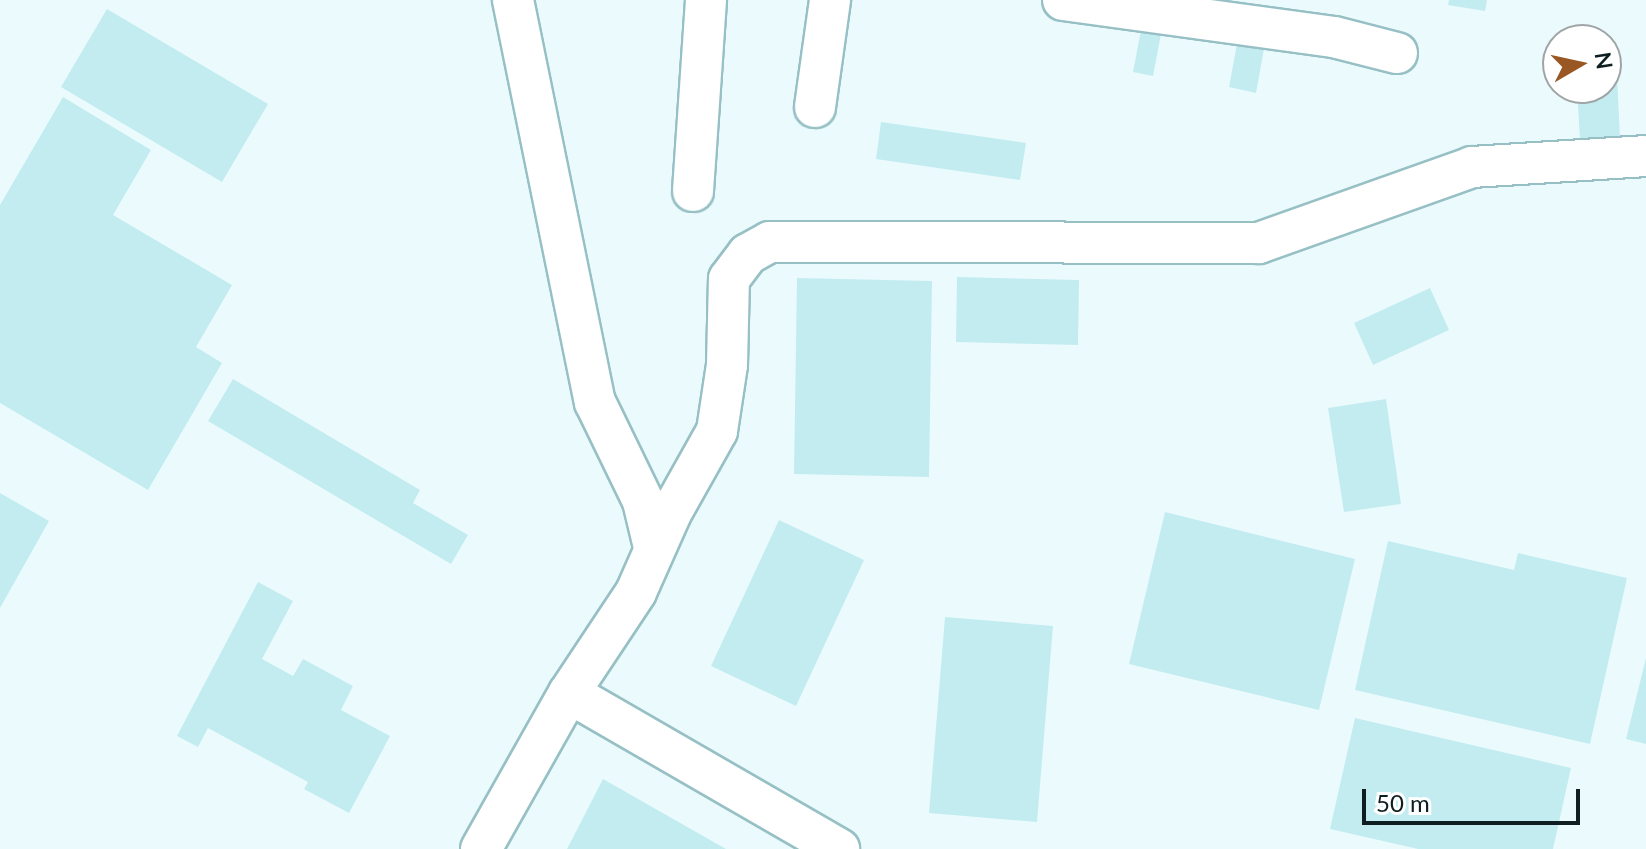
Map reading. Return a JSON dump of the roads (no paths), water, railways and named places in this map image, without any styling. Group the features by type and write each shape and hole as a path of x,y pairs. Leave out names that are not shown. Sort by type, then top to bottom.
{"street":[{"path":"513,0 595,402 621,450 643,501 654,547"},
{"path":"693,191 706,0"},
{"path":"815,107 830,0"},
{"path":"1063,0 1334,37 1397,53"},
{"path":"481,849 569,693 636,592 654,547 717,431 727,365 729,279 748,254 770,242 1259,243 1472,167 1646,156"},
{"path":"569,693 839,849"}]}
